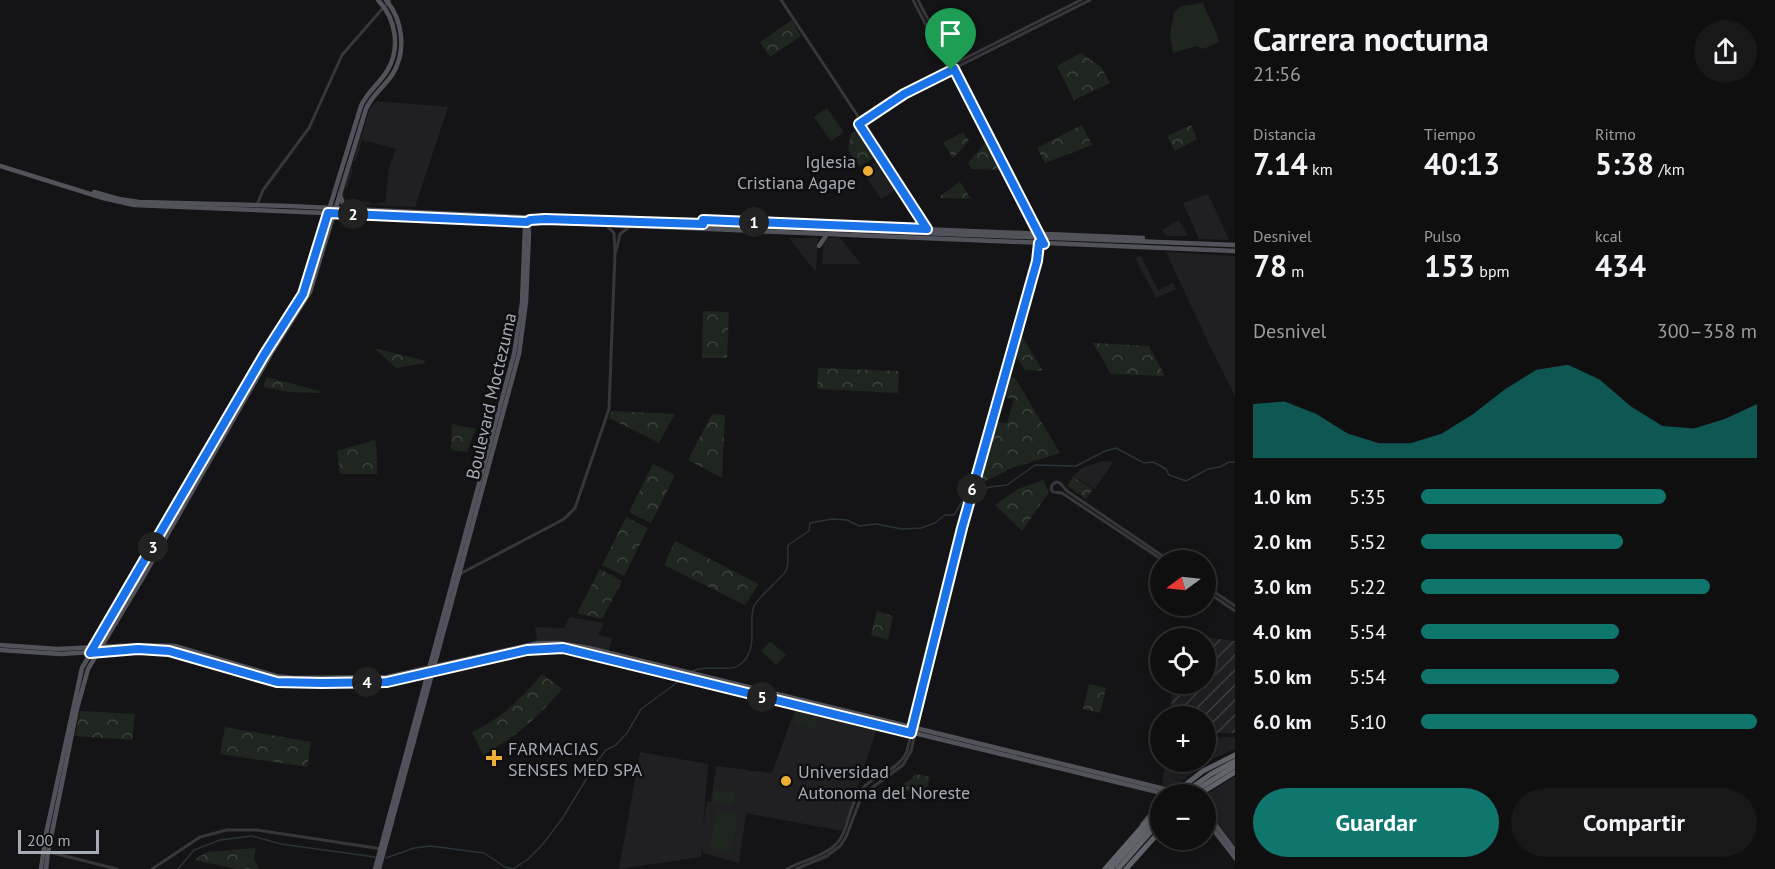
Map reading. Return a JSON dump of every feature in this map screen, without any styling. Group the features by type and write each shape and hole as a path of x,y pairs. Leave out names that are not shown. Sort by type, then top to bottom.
{"highway":[{"path":"1187,784 1235,755"},
{"path":"1194,784 1235,760"},
{"path":"1206,784 1235,766"},
{"path":"1216,784 1235,772"},
{"path":"1192,779 1192,784"},
{"path":"1105,869 1150,819"},
{"path":"1111,869 1150,825"},
{"path":"1118,869 1150,833"},
{"path":"1126,869 1150,842"}],"main road":[{"path":"46,869 45,851 81,673 264,355 303,294 325,222 341,186 368,104 392,74 399,56 398,18 387,2 378,0"},
{"path":"41,869 86,675 94,651 142,579 272,352 310,292 334,193 359,112 369,92 386,71 393,55 394,29 387,2"},
{"path":"356,141 353,139 360,117 359,112"},
{"path":"0,165 119,199 180,202 225,209 317,210 334,193"},
{"path":"0,165 118,203 170,206 202,203 257,205 388,216 703,224 1039,238 1143,238"},
{"path":"341,186 341,202 353,209"},
{"path":"185,196 190,205"},
{"path":"170,206 180,202"},
{"path":"225,209 254,208 257,205"},
{"path":"257,205 270,211"},
{"path":"317,210 324,217 325,222"},
{"path":"331,211 384,210 514,219 527,222 826,234 932,233"},
{"path":"384,210 388,216"},
{"path":"514,219 521,224 525,232"},
{"path":"527,222 545,219"},
{"path":"703,224 703,220 932,233 1235,245"},
{"name":"Boulevard Moctezuma","path":"431,669 453,577 514,354 522,303 527,222"},
{"name":"Boulevard Moctezuma","path":"377,869 431,669 460,574 520,345 526,302 529,232 527,222"},
{"path":"809,229 818,233"},
{"path":"819,246 826,234"},
{"path":"1214,245 1235,252"},
{"path":"431,669 550,642 590,648 914,731"},
{"path":"0,645 7,648 94,651 138,645 175,646 287,678 382,677 527,650 557,648 579,651 1048,761 1150,787"},
{"path":"0,651 7,648"},
{"path":"69,727 71,738"},
{"path":"969,744 1031,762 1150,790"},
{"path":"1031,762 1048,761"},
{"path":"1141,828 1150,814"},
{"path":"1216,824 1235,851"},
{"path":"1216,832 1235,858"}],"street":[{"path":"781,0 932,233"},
{"path":"795,869 827,856 840,846 846,837 862,795 867,789 903,765 911,751 968,511 1037,261 1039,238 916,0"},
{"path":"859,120 951,67 1081,0"},
{"path":"951,67 1090,0"},
{"path":"257,205 263,190 309,128 342,56 387,2"},
{"path":"453,577 570,514 581,491 609,409 615,253 614,233 606,225"},
{"path":"615,253 620,234 631,226"},
{"path":"1150,552 1062,493 1053,492 1052,485 1056,482 1060,483 1067,491 1154,550"},
{"path":"1216,594 1235,608"},
{"path":"1216,597 1235,608"},
{"path":"787,869 834,846 845,831 859,793 867,784 902,760 914,731"},
{"path":"152,869 200,837 227,830 257,830 382,849"},
{"path":"45,851 117,869"}],"shaded area":[{"path":"377,101 448,107 415,207 348,204 343,201 342,195 370,108","holes":["362,139 367,143 368,141 396,149 389,168 385,203 371,204 359,201 359,203 349,201 348,203 343,193 347,188 353,169 351,168 354,160 356,161"]},
{"path":"879,159 898,188 881,199 862,171"},
{"path":"1208,194 1229,240 1199,239 1183,203"},
{"path":"1179,220 1188,236 1166,236 1162,230"},
{"path":"789,238 818,238 816,271 814,270"},
{"path":"824,238 840,238 861,264 822,264"},
{"path":"1166,252 1235,256 1235,396 1210,346"},
{"path":"1141,256 1158,290 1173,283 1176,289 1156,298 1135,258"},
{"path":"1102,461 1113,462 1095,489 1073,476 1082,468"},
{"path":"570,617 604,623 598,635 612,638 609,651 563,641 537,640 535,627 564,628"},
{"path":"1216,639 1235,641 1235,733 1216,733 1216,706 1171,706 1172,694 1216,694"},
{"name":"Universidad Autonoma del Noreste","path":"796,707 846,720 845,722 852,724 853,722 877,728 857,788 859,789 842,831 746,813 739,863 703,853 702,848 701,857 619,869 640,752 708,764 703,828 707,801 711,802 716,766 772,773"},
{"path":"1235,737 1235,749 1216,758 1216,738"},
{"path":"1164,772 1194,772 1178,784 1162,784"},
{"path":"1235,777 1235,847 1216,821 1216,788"}],"green space":[{"path":"1203,3 1219,42 1203,49 1197,46 1173,53 1170,35 1174,12 1182,6"},
{"path":"792,20 801,36 770,57 760,42"},
{"path":"1081,53 1101,67 1110,83 1074,100 1057,66"},
{"path":"827,108 844,132 831,141 814,117"},
{"path":"1082,125 1092,145 1045,163 1037,148"},
{"path":"1191,125 1197,139 1175,151 1167,136"},
{"path":"858,128 876,156 860,167 848,150 851,134"},
{"path":"963,132 969,141 953,158 943,143"},
{"path":"985,143 1000,170 972,169 968,163"},
{"path":"960,182 971,199 941,198 940,196"},
{"path":"703,311 729,312 727,358 702,358"},
{"path":"1022,336 1043,371 1025,370 1016,357"},
{"path":"1093,343 1149,346 1165,376 1111,374"},
{"path":"374,348 425,361 425,363 396,368"},
{"path":"818,368 899,371 898,393 817,389"},
{"path":"267,377 320,393 289,392 263,387"},
{"path":"1010,377 1015,378 1060,453 1012,468 981,483 997,422 1007,423 1014,399 1005,397"},
{"path":"612,411 675,414 659,443 609,418"},
{"path":"712,414 725,415 722,478 688,460"},
{"path":"452,424 476,429 467,452 451,450"},
{"path":"375,440 377,474 340,474 337,451"},
{"path":"653,464 675,475 651,523 629,512"},
{"path":"1073,477 1093,489 1086,499 1067,486"},
{"path":"1043,480 1049,492 1022,531 995,505 1018,489"},
{"path":"626,517 648,528 624,576 602,565"},
{"path":"675,541 759,584 745,605 664,565"},
{"path":"600,569 622,581 602,619 577,613"},
{"path":"877,611 893,616 888,640 871,635"},
{"path":"770,641 786,655 776,665 761,651"},
{"path":"542,674 562,689 526,726 483,755 472,732 483,727 510,707"},
{"path":"1089,684 1106,688 1100,713 1083,709"},
{"path":"797,710 818,715 815,729 794,723"},
{"path":"80,711 135,714 132,740 75,736"},
{"path":"225,727 311,742 307,767 220,754"},
{"path":"915,774 930,777 925,795 896,788 911,779"},
{"path":"714,789 735,793 733,806 712,802"},
{"path":"717,810 738,814 730,853 709,849"},
{"path":"256,848 254,859 259,869 236,869 194,860 207,852"}],"waterway":[{"path":"693,671 705,668 734,668 745,660 751,645 754,606 786,571 788,545 809,531 810,523 832,519 847,520 859,526 876,524 902,529 921,528 935,523 945,515 954,515 962,502 973,494 990,487 1007,485 1035,465 1076,466 1116,448 1144,463 1153,462 1166,469 1169,475 1186,481 1208,469 1235,462"},
{"path":"386,858 414,848 431,846 484,853 505,867 513,869 528,859 542,845 562,819 596,763 606,750 616,745 627,733 641,709 682,679"},
{"path":"178,869 194,850 220,840 252,836 281,844 375,857"}],"place":[{"name":"Iglesia Cristiana Agape","path":"868,171"},
{"name":"FARMACIAS SENSES MED SPA","path":"494,758"},
{"name":"Universidad Autonoma del Noreste","path":"786,781"}],"route":[{"path":"954,69 1044,244 1039,243 1037,261 962,528 911,733 563,648 527,650 387,682 322,683 277,682 169,651 138,649 90,653 264,355 303,294 328,213 527,222 545,219 703,224 703,220 927,229 859,124 904,94 951,70 954,69"}]}
